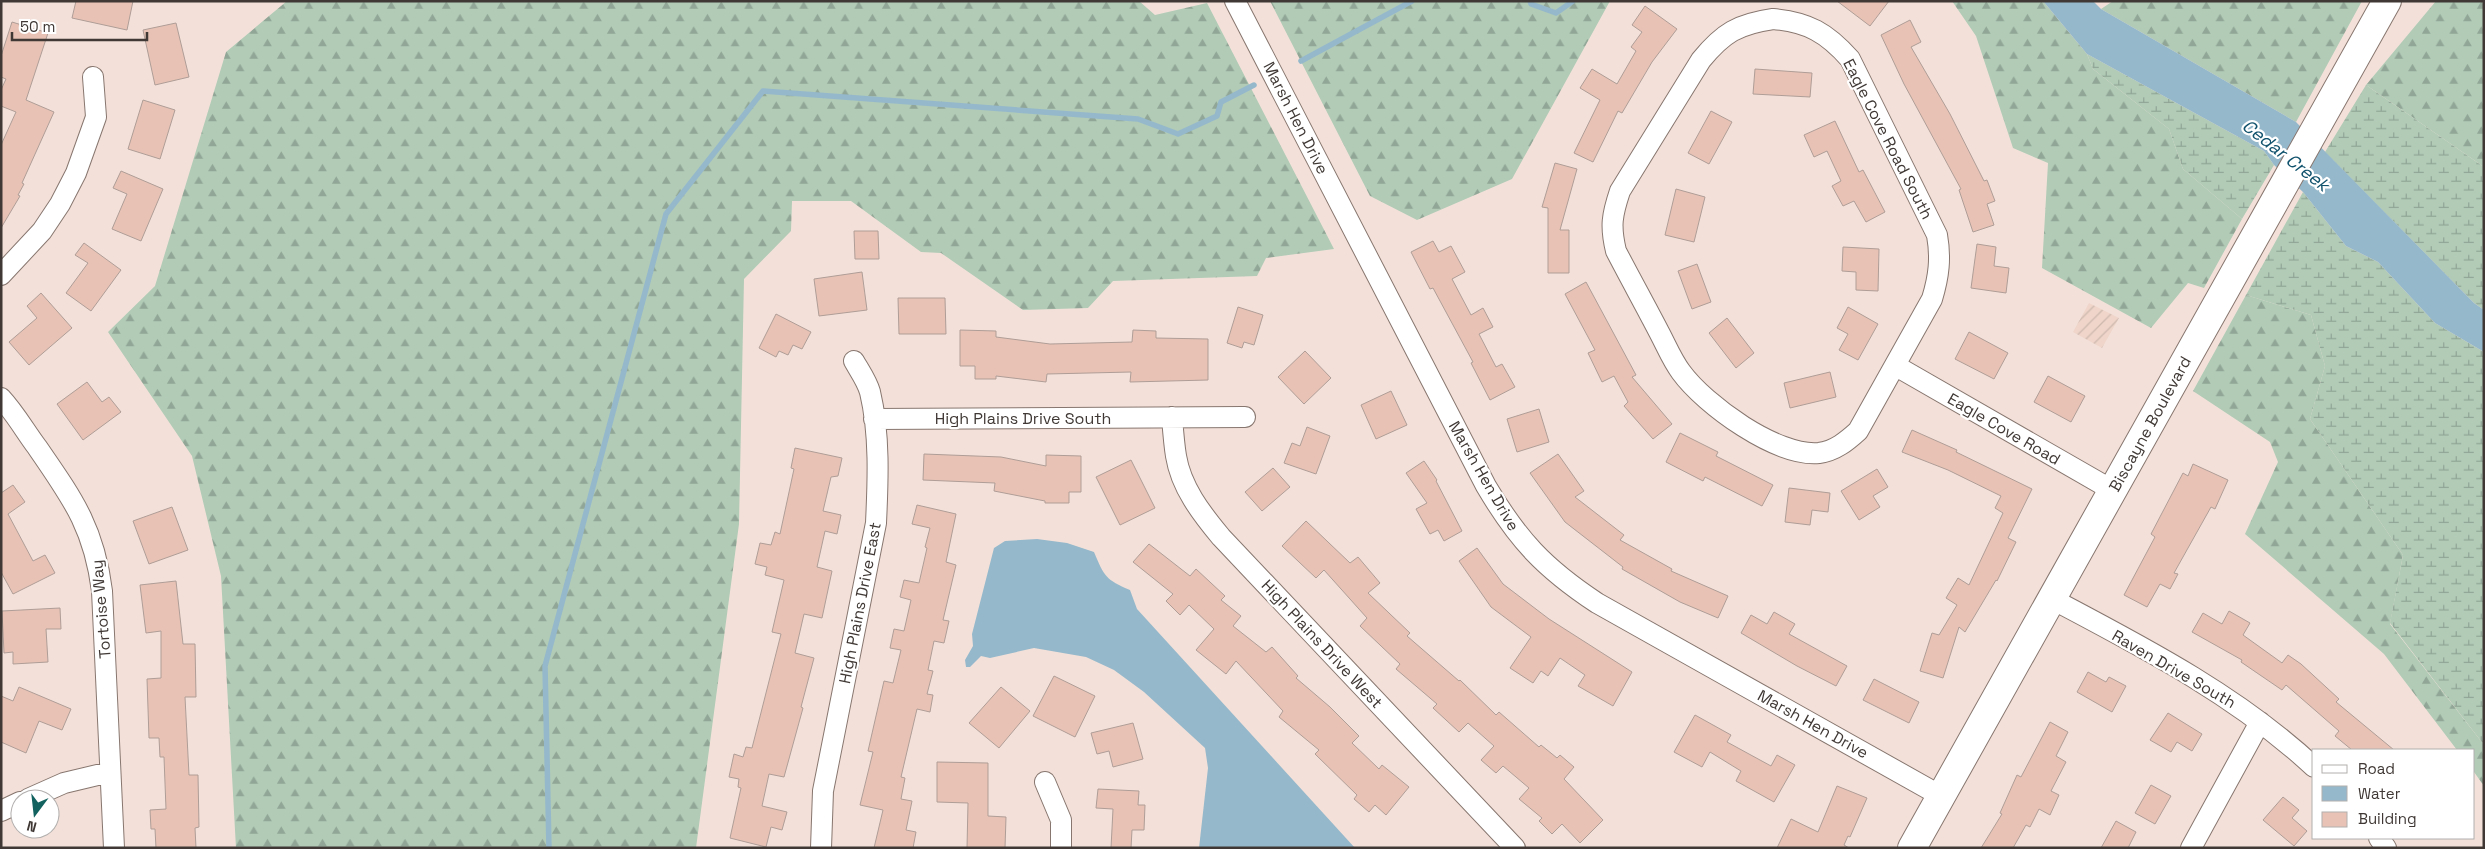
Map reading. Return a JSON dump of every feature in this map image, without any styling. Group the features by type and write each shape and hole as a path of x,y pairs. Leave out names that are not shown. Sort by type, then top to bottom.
{"street":[{"name":"Marsh Hen Drive","path":"1235,1 1486,486 1522,541 1565,582 1597,603 1941,796"},
{"name":"Biscayne Boulevard","path":"1912,848 2387,1"},
{"name":"Eagle Cove Road South","path":"1766,20 1795,21 1815,29 1835,42 1850,59 1938,235 1941,257 1938,280 1932,299 1896,366 1858,431 1841,446 1820,453 1799,452 1780,446 1733,419 1698,393 1680,371 1616,251 1611,230 1613,213 1620,191 1701,60 1715,42 1732,29 1766,20"},
{"path":"1,275 42,231 76,174 96,117 93,78"},
{"name":"High Plains Drive East","path":"822,848 820,822 824,783 876,523 878,490 874,419 870,390 854,361"},
{"name":"Eagle Cove Road","path":"1896,366 2112,490"},
{"name":"Tortoise Way","path":"1,398 69,493 87,526 98,559 102,591 114,848"},
{"name":"High Plains Drive West","path":"1172,417 1176,458 1185,483 1200,512 1221,537 1515,848"},
{"name":"High Plains Drive South","path":"874,419 1245,418"},
{"name":"Raven Drive South","path":"2052,600 2207,685 2260,722 2312,765"},
{"path":"2191,848 2260,722"},
{"path":"50,789 64,783 110,772"},
{"path":"1045,782 1061,820 1061,848"}],"shaded area":[{"path":"2089,303 2119,318 2102,348 2073,332"}],"green space":[{"path":"287,1 1139,1 1155,15 1207,3 1334,249 1266,258 1257,276 1113,281 1088,308 1023,310 941,253 921,252 851,201 792,201 791,231 744,279 739,524 696,848 236,848 221,576 192,456 108,332 155,286 226,52"},
{"path":"1270,1 1610,1 1512,179 1417,220 1370,196"},
{"path":"1952,1 2043,1 2087,54 2093,69 2169,129 2183,169 2242,219 2204,288 2188,283 2151,328 2042,268 2048,163 2013,148 1976,36"},
{"path":"2113,1 2362,1 2296,122 2101,9"},
{"path":"2436,1 2484,1 2484,167 2366,85"},
{"path":"2087,54 2264,151 2274,165 2242,219 2183,169 2169,129 2093,69"},
{"path":"2366,85 2484,167 2484,310 2474,303 2325,152"},
{"path":"2303,192 2346,246 2378,262 2435,323 2484,352 2484,745 2390,623 2403,555 2310,419 2325,366 2311,315 2246,295"},
{"path":"2246,295 2311,315 2325,366 2310,419 2403,555 2390,624 2484,745 2484,786 2475,773 2475,749 2456,749 2384,654 2245,534 2278,462 2270,442 2193,391"}],"water":[{"name":"Cedar Creek","path":"2043,1 2093,1 2101,9 2296,122 2474,303 2484,310 2484,352 2435,323 2378,262 2346,246 2303,192 2274,165 2264,151 2087,54"},
{"path":"1037,539 1067,543 1094,552 1103,572 1111,580 1130,590 1137,609 1355,848 1199,848 1208,768 1205,748 1144,692 1114,670 1086,657 1034,648 990,658 981,656 970,667 966,667 965,660 973,646 972,634 994,548 1005,541"}],"building":[{"path":"76,1 133,1 127,30 72,18"},
{"path":"1837,1 1889,1 1870,26"},
{"path":"1645,6 1677,29 1652,62 1622,113 1618,111 1593,162 1574,153 1600,100 1580,88 1592,69 1617,84 1636,51 1631,47 1642,32 1632,25"},
{"path":"1910,20 1921,42 1911,47 1950,114 1984,181 1987,180 1995,201 1987,204 1994,225 1973,232 1959,190 1961,189 1904,84 1881,35"},
{"path":"12,22 48,33 26,100 54,112 22,183 24,184 18,195 20,196 1,228 1,145 16,112 1,106 1,90 6,79 1,77 1,56"},
{"path":"176,23 189,77 155,85 143,30"},
{"path":"1755,69 1812,73 1810,97 1753,94"},
{"path":"143,100 175,110 160,159 128,149"},
{"path":"1711,111 1732,122 1709,164 1688,153"},
{"path":"1835,121 1859,172 1863,170 1885,212 1866,222 1854,201 1843,206 1832,186 1841,181 1827,151 1814,157 1804,135"},
{"path":"1555,163 1577,169 1560,230 1569,230 1569,273 1548,273 1548,208 1542,207"},
{"path":"121,171 163,189 141,241 112,229 127,194 113,188"},
{"path":"1676,189 1705,197 1694,242 1665,235"},
{"path":"854,231 878,231 879,259 855,259"},
{"path":"1433,241 1439,252 1451,246 1465,272 1452,279 1471,315 1483,308 1493,327 1479,334 1496,367 1502,364 1515,387 1490,400 1471,363 1473,362 1433,288 1430,289 1411,252"},
{"path":"84,243 121,270 91,311 66,293 88,263 75,255"},
{"path":"1977,244 1996,247 1994,266 2009,268 2006,293 1971,288"},
{"path":"1843,247 1879,249 1878,291 1856,290 1856,272 1842,271"},
{"path":"1697,264 1711,302 1692,309 1678,271"},
{"path":"862,272 867,310 819,316 814,279"},
{"path":"1586,282 1636,375 1632,377 1672,424 1653,439 1624,406 1628,402 1614,376 1602,382 1588,353 1595,350 1565,294"},
{"path":"41,293 72,328 29,365 9,342 37,318 27,306"},
{"path":"898,298 945,298 946,334 899,334"},
{"path":"1238,307 1263,315 1254,345 1244,342 1242,348 1227,343"},
{"path":"1848,307 1878,324 1858,360 1839,350 1848,334 1837,328"},
{"path":"776,314 811,332 802,349 793,345 788,355 779,351 776,357 759,348"},
{"path":"1727,318 1754,353 1736,368 1709,333"},
{"path":"960,330 996,331 996,337 1050,344 1132,342 1133,330 1156,331 1156,338 1208,339 1208,380 1130,382 1131,372 1047,374 1046,382 996,376 996,379 975,379 975,366 960,366"},
{"path":"1969,332 2008,353 1994,379 1955,359"},
{"path":"1305,351 1331,378 1304,404 1278,377"},
{"path":"1830,372 1836,397 1790,408 1784,383"},
{"path":"2048,376 2085,396 2071,422 2034,402"},
{"path":"87,382 102,402 109,397 121,412 83,440 57,404"},
{"path":"1391,391 1407,425 1376,439 1361,405"},
{"path":"1539,409 1549,442 1517,452 1507,419"},
{"path":"1307,427 1330,436 1316,474 1284,463 1292,443 1300,446"},
{"path":"1912,430 1957,450 1956,452 2032,489 2008,538 2016,542 1997,581 1965,632 1959,627 1943,678 1920,671 1932,633 1939,635 1957,605 1946,598 1958,578 1969,585 2003,513 1995,508 2001,496 1948,470 1902,452"},
{"path":"1680,433 1718,452 1716,456 1773,485 1762,506 1705,477 1703,481 1666,462"},
{"path":"795,448 842,458 838,476 831,477 823,511 841,515 837,534 825,531 817,567 832,571 822,618 804,614 795,653 814,658 801,707 803,708 784,777 769,774 762,806 787,812 782,830 771,827 766,847 730,838 741,788 738,787 739,779 729,777 734,754 743,757 746,747 752,748 781,634 772,632 784,580 765,575 767,567 755,564 760,543 771,545 775,532 780,534 794,469 791,468"},
{"path":"924,454 1001,457 1046,466 1046,455 1081,456 1081,492 1069,492 1069,503 1045,503 1045,501 994,491 995,483 923,480"},
{"path":"1558,454 1584,491 1575,497 1624,535 1620,540 1672,569 1671,571 1728,596 1718,618 1680,602 1622,569 1623,567 1565,522 1530,473"},
{"path":"1131,460 1155,508 1120,525 1096,477"},
{"path":"1424,461 1437,480 1462,531 1444,541 1438,530 1430,534 1416,509 1427,503 1406,473"},
{"path":"2193,464 2228,480 2215,509 2211,507 2174,573 2178,574 2170,589 2160,584 2147,607 2124,595 2155,537 2151,534 2183,473 2188,476"},
{"path":"1273,468 1290,487 1262,511 1245,492"},
{"path":"1877,469 1888,487 1873,496 1880,507 1859,520 1841,491"},
{"path":"13,485 25,502 8,514 33,561 45,555 55,573 13,594 1,572 1,493"},
{"path":"1789,488 1830,493 1828,512 1812,510 1810,525 1785,522"},
{"path":"917,505 956,514 946,562 956,565 943,620 949,621 944,643 934,641 928,670 933,671 927,694 933,695 930,712 917,709 901,777 905,778 901,799 912,801 906,830 916,832 913,848 874,848 883,810 860,805 873,752 868,751 884,681 893,683 901,650 890,648 894,629 904,631 911,600 900,597 904,580 919,583 927,548 925,547 930,528 912,524"},
{"path":"172,507 188,550 149,564 133,521"},
{"path":"1306,521 1350,563 1358,557 1380,583 1368,593 1410,633 1407,636 1460,680 1496,715 1499,712 1539,747 1541,745 1557,758 1560,755 1574,767 1564,779 1603,820 1580,843 1562,824 1552,834 1539,821 1542,818 1519,799 1529,788 1503,766 1496,773 1481,760 1494,746 1468,723 1459,732 1433,708 1437,704 1396,669 1400,664 1360,626 1367,618 1324,570 1316,578 1282,546"},
{"path":"1149,544 1190,576 1196,569 1225,596 1221,600 1241,616 1233,626 1266,652 1272,647 1298,676 1296,678 1330,707 1359,736 1352,743 1379,769 1382,765 1409,787 1386,815 1375,805 1369,812 1354,799 1357,795 1315,754 1319,750 1279,717 1283,711 1236,661 1226,674 1196,650 1214,629 1189,605 1180,615 1166,601 1173,594 1133,562"},
{"path":"1477,548 1503,584 1549,619 1632,672 1613,706 1578,686 1585,675 1560,658 1548,676 1541,671 1533,683 1510,668 1531,637 1491,607 1459,561"},
{"path":"176,581 183,644 195,644 196,697 185,697 189,775 198,775 199,827 195,828 196,848 156,848 155,829 151,829 150,810 166,809 164,757 160,757 159,738 149,738 147,679 161,678 161,631 146,633 140,585"},
{"path":"60,608 61,629 46,629 48,662 13,664 13,652 4,653 2,611"},
{"path":"2229,611 2250,623 2243,635 2282,663 2288,655 2301,664 2339,699 2336,702 2393,749 2351,749 2335,736 2339,731 2286,685 2282,690 2241,662 2242,660 2192,632 2203,613 2222,624"},
{"path":"1774,612 1795,624 1789,634 1847,666 1836,686 1797,666 1741,633 1751,615 1767,624"},
{"path":"2088,672 2106,682 2109,677 2126,686 2112,712 2077,692"},
{"path":"1054,676 1095,696 1075,737 1033,716"},
{"path":"1874,679 1919,702 1909,723 1863,700"},
{"path":"19,687 71,709 62,730 39,721 26,753 1,742 1,696 13,701"},
{"path":"1001,687 1030,711 999,748 969,723"},
{"path":"2168,713 2202,734 2192,751 2177,742 2171,752 2150,740"},
{"path":"1695,715 1731,735 1727,742 1771,766 1777,755 1795,765 1774,802 1736,781 1741,771 1710,752 1702,767 1674,752"},
{"path":"2050,722 2068,732 2056,756 2066,762 2051,791 2059,795 2050,815 2039,809 2030,827 2026,825 2013,848 1981,848 2002,814 2000,813 2017,775 2021,777"},
{"path":"1133,723 1143,759 1113,767 1109,751 1097,754 1091,733"},
{"path":"937,762 988,763 988,816 1006,817 1005,848 967,848 968,803 937,802"},
{"path":"2151,785 2171,796 2155,824 2135,813"},
{"path":"1837,786 1867,798 1850,837 1848,836 1844,845 1849,848 1777,848 1791,819 1818,832"},
{"path":"1098,789 1139,791 1138,805 1145,805 1144,830 1132,830 1131,848 1111,848 1113,809 1096,808"},
{"path":"2283,797 2299,810 2292,818 2307,831 2294,846 2263,820"},
{"path":"2116,821 2136,832 2128,848 2101,848"}],"waterway":[{"path":"1301,61 1412,1"},
{"path":"1530,1 1531,4 1556,13 1573,1"},
{"path":"549,848 545,666 666,214 763,91 1138,119 1178,134 1217,116 1221,102 1254,85"}]}
